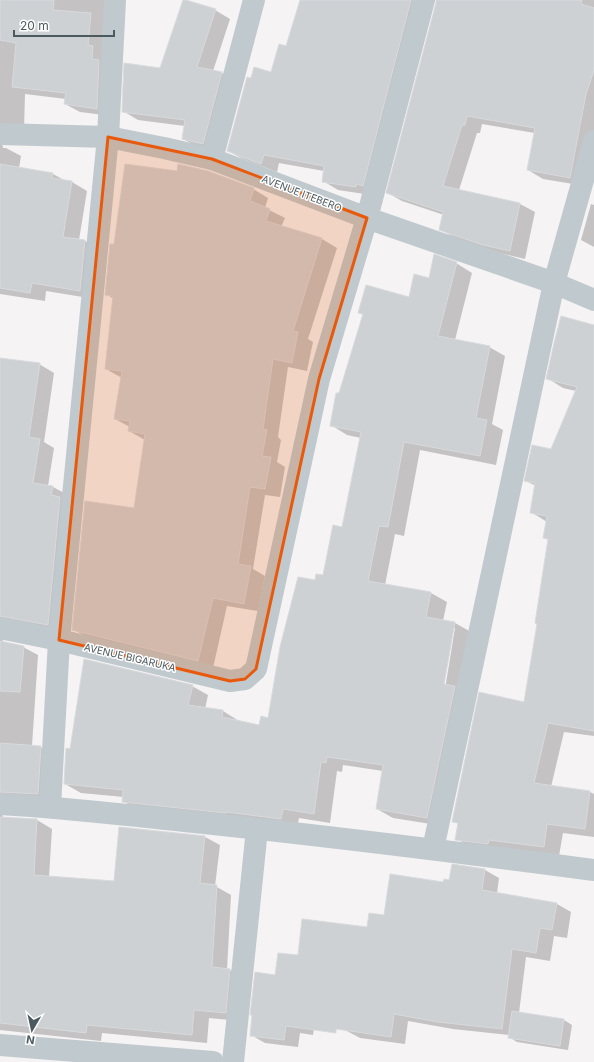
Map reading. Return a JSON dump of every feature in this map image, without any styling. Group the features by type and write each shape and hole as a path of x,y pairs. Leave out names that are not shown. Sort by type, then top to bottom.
{"street":[{"path":"50,807 60,640 108,137 115,0"},
{"path":"212,159 254,0"},
{"path":"367,218 424,0"},
{"name":"AVENUE ITEBERO","path":"0,134 108,137 212,159 367,218 554,283 594,300"},
{"path":"433,849 554,283 594,141"},
{"name":"AVENUE BIGARUKA","path":"0,628 60,640 230,681 245,679 256,669 319,379 367,218"},
{"path":"0,804 50,807 257,829 433,849 594,870"},
{"path":"233,1062 257,829"},
{"path":"0,1045 213,1062"}],"highlighted area":[{"path":"108,137 212,159 367,218 319,379 256,669 245,679 230,681 59,640"}],"building":[{"path":"0,0 54,0 53,10 91,13 88,45 93,46 92,59 99,60 97,109 64,104 66,93 12,87 16,43 0,40"},
{"path":"183,0 216,9 197,67 222,72 203,144 182,139 185,120 122,112 124,63 160,68"},
{"path":"300,0 411,0 363,186 356,184 356,187 322,182 324,166 264,155 261,164 227,151 247,77 251,78 254,67 271,72 279,44 286,46"},
{"path":"436,0 582,0 581,4 594,8 594,70 586,94 570,178 527,170 535,128 467,116 465,125 462,125 443,186 520,203 510,251 483,245 439,230 443,212 386,193"},
{"path":"0,164 53,173 52,178 72,181 63,237 85,240 80,291 32,283 30,293 0,288"},
{"path":"125,164 177,171 178,164 208,171 254,188 250,201 270,209 266,221 322,238 293,331 298,332 292,363 273,359 263,429 267,430 262,456 271,457 265,489 250,487 238,564 251,566 244,604 213,598 198,661 72,630 85,501 134,508 145,434 128,431 130,421 114,419 122,371 105,369 113,296 105,295 110,244 114,244"},
{"path":"434,254 457,262 438,336 490,346 476,418 487,420 480,456 404,442 388,527 379,526 368,581 431,592 426,617 455,622 444,684 455,686 427,818 376,809 383,765 327,757 326,763 321,762 314,814 283,809 281,819 122,802 123,790 64,784 66,748 70,749 84,659 193,685 188,705 223,710 222,717 259,725 261,716 268,718 280,647 298,577 315,580 316,574 323,575 333,525 342,527 361,432 330,426 336,393 339,393 363,314 358,313 366,285 409,297 414,274 429,278"},
{"path":"561,316 594,325 594,731 548,723 534,783 590,791 585,829 547,824 544,847 489,840 488,844 455,840 458,823 452,822 479,692 524,702 537,624 535,623 548,539 543,538 547,516 530,513 535,483 524,481 532,445 551,449 577,387 546,379"},
{"path":"0,358 40,363 29,437 40,439 33,483 53,486 51,495 60,497 48,625 0,616"},
{"path":"0,641 24,646 20,692 0,691"},
{"path":"0,743 41,746 38,794 0,792"},
{"path":"0,817 37,819 34,875 114,881 119,827 205,836 200,883 217,885 212,967 230,969 226,1013 194,1010 192,1035 87,1025 86,1033 0,1023"},
{"path":"452,864 485,869 482,890 557,903 552,930 540,928 536,953 512,949 502,1029 438,1022 394,1014 391,1037 336,1029 336,1033 286,1026 284,1040 250,1036 252,1015 250,1015 255,972 275,975 278,953 298,955 302,919 367,927 369,913 384,915 390,874 443,882 444,879 449,880"},
{"path":"512,1011 564,1019 560,1046 508,1038"}]}
